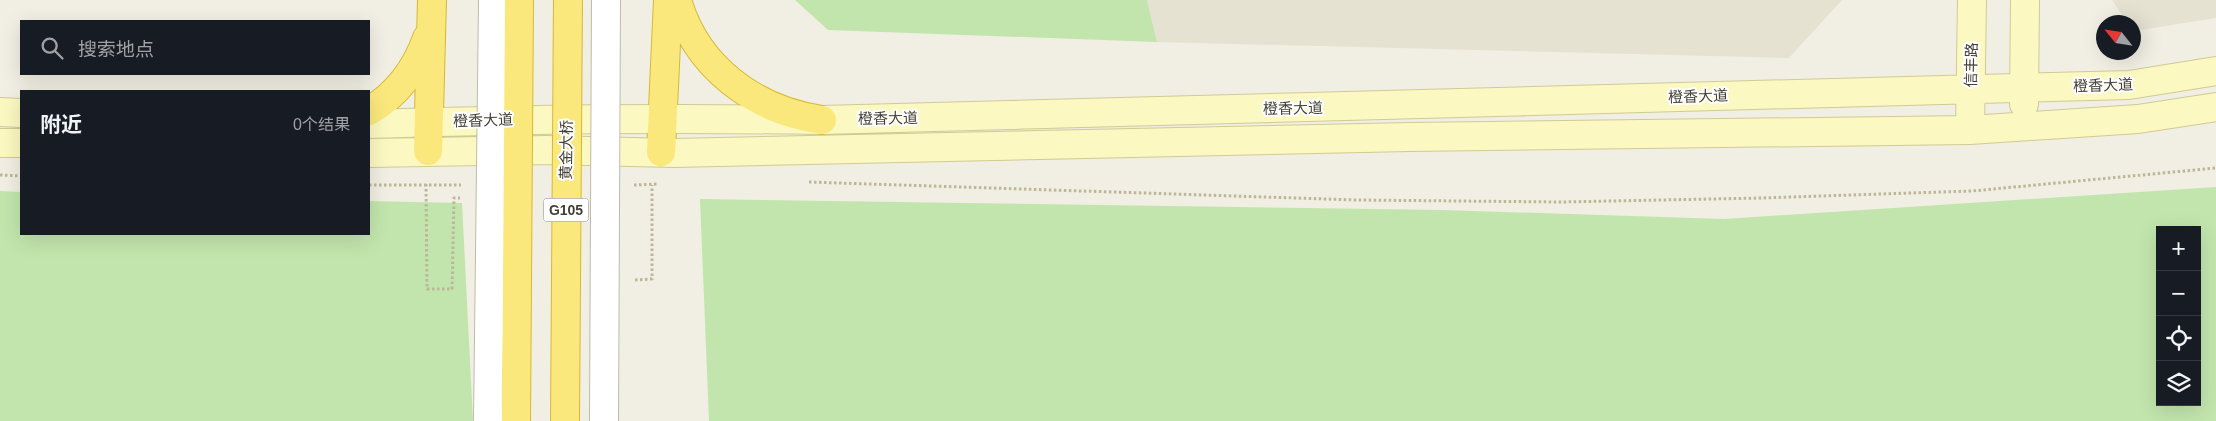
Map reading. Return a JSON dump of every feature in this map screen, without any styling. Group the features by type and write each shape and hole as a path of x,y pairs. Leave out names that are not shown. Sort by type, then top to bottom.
{"highway":[{"path":"516,421 520,0"},
{"name":"黄金大桥","path":"565,421 568,0"},
{"path":"661,152 668,0"},
{"path":"677,0 690,32 702,52 736,86 757,100 780,110 822,120"},
{"path":"370,110 380,105 398,89 411,73 421,55 432,7"},
{"path":"428,151 432,7"}],"main road":[{"name":"信丰路","path":"1970,130 1972,0"},
{"path":"2025,0 2023,87 2025,126"},
{"name":"橙香大道","path":"370,124 662,118 822,120 2130,85 2216,71"},
{"name":"橙香大道","path":"370,153 546,150 661,152 1410,137 1970,130 2138,119 2216,107"},
{"path":"0,112 20,113"},
{"path":"0,143 20,144"}],"street":[{"path":"488,421 492,0"},
{"path":"604,421 606,0"}],"path":[{"path":"802,182 1356,200 1560,202 1972,191 2216,168"},
{"path":"0,175 20,176"},
{"path":"426,184 427,289 452,289 454,198 468,197"},
{"path":"370,185 466,184"},
{"path":"633,185 660,184"},
{"path":"633,280 652,280 652,185"}],"shaded area":[{"path":"1147,0 1842,0 1789,58 1157,42"},
{"path":"2112,0 2216,0 2216,18 2141,30 2141,15 2122,15"}],"green space":[{"path":"795,0 1147,0 1157,42 828,30"},
{"path":"2216,187 2216,421 709,421 700,199 1442,210 1724,219"},
{"path":"0,191 20,192 20,235 370,235 370,201 462,203 473,421 0,421"}]}
